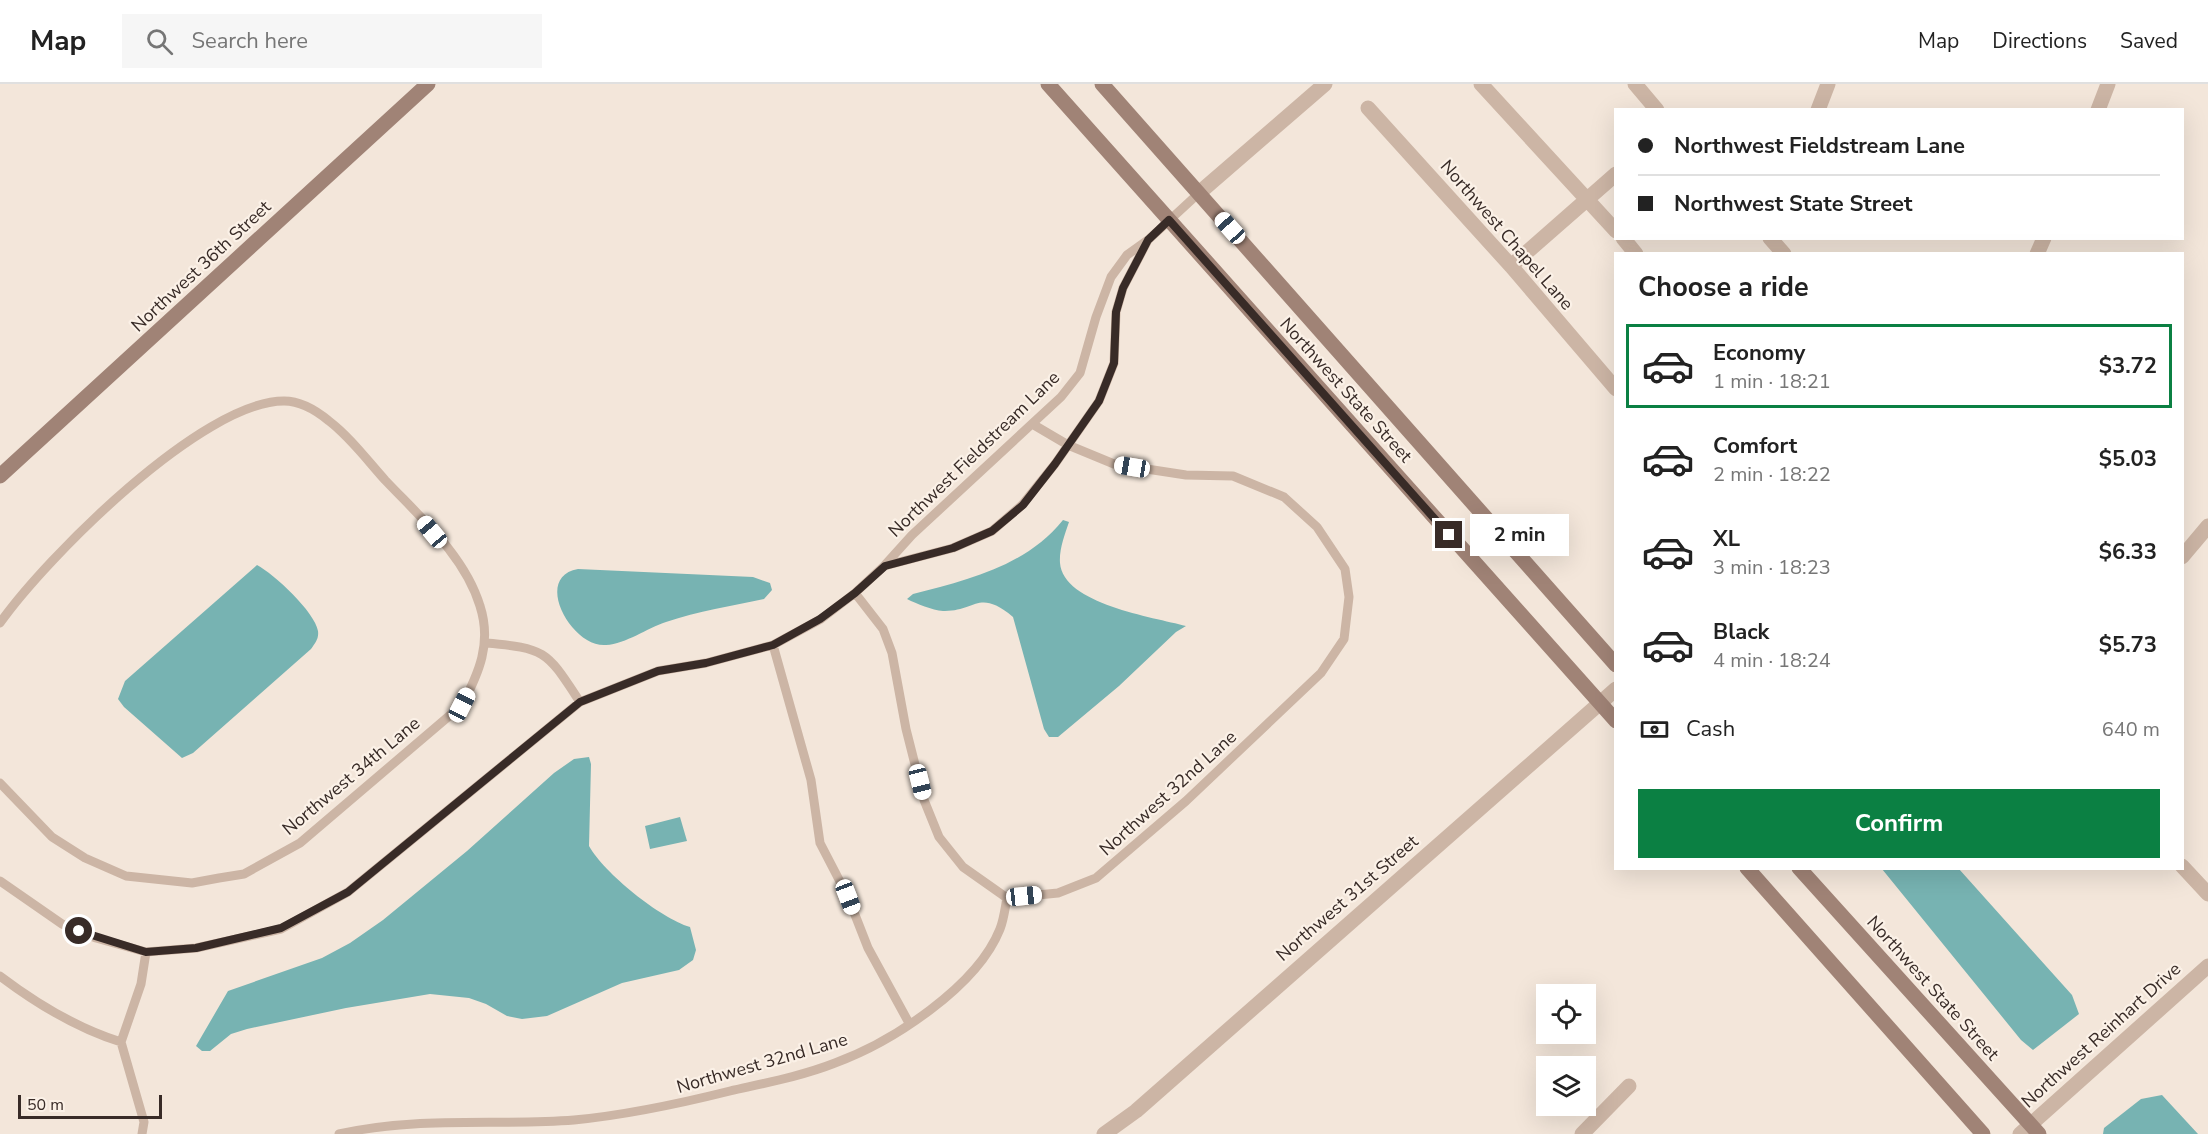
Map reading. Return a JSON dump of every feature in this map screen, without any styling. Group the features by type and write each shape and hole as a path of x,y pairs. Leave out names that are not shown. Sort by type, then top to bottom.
{"main road":[{"name":"Northwest 36th Street","path":"0,476 428,84"},
{"name":"Northwest State Street","path":"1048,84 1614,719"},
{"name":"Northwest State Street","path":"1102,84 1614,663"},
{"path":"1749,870 1983,1134"},
{"name":"Northwest State Street","path":"1801,870 2029,1131"}],"street":[{"path":"1199,194 1325,84"},
{"path":"1481,84 1614,229"},
{"path":"1635,84 1655,108"},
{"path":"1819,108 1828,84"},
{"path":"2099,108 2108,84"},
{"name":"Northwest Chapel Lane","path":"1368,108 1511,266 1614,387"},
{"path":"1511,266 1614,176"},
{"path":"1625,240 1634,252"},
{"path":"1772,240 1782,252"},
{"path":"2184,555 2208,526"},
{"name":"Northwest 31st Street","path":"1104,1134 1136,1111 1614,691"},
{"path":"2184,868 2208,894"},
{"name":"Northwest Reinhart Drive","path":"2029,1131 2208,966"},
{"path":"1582,1134 1629,1086"}],"lane":[{"name":"Northwest Fieldstream Lane","path":"0,881 62,924 96,938 146,952 196,948 281,928 348,892 580,702 658,671 706,663 773,645 820,619 855,593 885,566 912,535 1061,397 1080,373 1096,317 1111,277 1127,255 1148,240 1199,194"},
{"name":"Northwest Fieldstream Lane","path":"885,566 953,548 992,531 1023,505 1099,401 1114,363 1116,312 1123,288 1148,240"},
{"name":"Northwest 34th Lane","path":"0,623 22,591 73,537 140,479 219,421 246,407 287,400 308,407 329,421 448,550 472,584 481,607 486,643 478,673 462,705 300,843 244,874 192,883 126,876 85,858 52,837 0,783"},
{"path":"1034,424 1068,445"},
{"name":"Northwest 32nd Lane","path":"339,1134 375,1126 419,1122 518,1123 646,1111 834,1064 878,1045 958,987 980,963 1000,929 1007,898 1058,893 1096,878 1272,722 1321,673 1344,639 1349,597 1345,569 1317,527 1284,497 1233,476 1186,474 1114,464 1068,445"},
{"path":"855,593 884,629 892,653 906,729 924,800 939,837 963,867 1007,898"},
{"path":"486,643 525,646 538,651 556,666 580,702"},
{"path":"773,645 811,780 820,843 848,897 868,948 909,1023"},
{"path":"142,1134 144,1122 121,1042 141,984 146,952"},
{"path":"0,976 30,998 91,1032 121,1042"}],"water":[{"path":"1063,520 1069,522 1061,547 1060,563 1065,577 1076,589 1092,599 1132,613 1186,626 1176,632 1119,686 1058,737 1049,737 1044,729 1013,617 992,604 977,604 943,611 907,599 913,594 975,577 1014,560 1048,536"},
{"path":"257,565 283,585 302,604 315,623 318,631 317,639 311,649 193,753 182,758 124,707 118,699 125,681"},
{"path":"578,569 753,577 770,583 772,590 764,599 678,618 621,642 606,645 593,643 581,636 562,611 558,597 558,585 565,575"},
{"path":"589,757 591,764 589,846 607,869 634,893 649,905 690,927 696,950 693,960 679,970 622,983 547,1016 522,1019 507,1016 486,1004 469,998 430,994 346,1008 247,1029 231,1034 210,1051 202,1051 196,1046 228,991 322,958 350,943 383,920 467,851 554,773 574,759"},
{"path":"680,817 687,841 650,849 645,826"},
{"path":"1883,870 1960,870 2072,995 2079,1014 2033,1050 2021,1040"},
{"path":"2162,1095 2198,1134 2103,1134 2104,1128 2141,1099"}],"route":[{"path":"79,931 146,952 196,948 281,928 348,892 580,702 658,671 706,663 773,645 796,630 820,619 855,593 885,566 953,548 992,531 1023,505 1099,401 1114,363 1116,312 1123,288 1148,240 1169,220 1449,535"}]}
